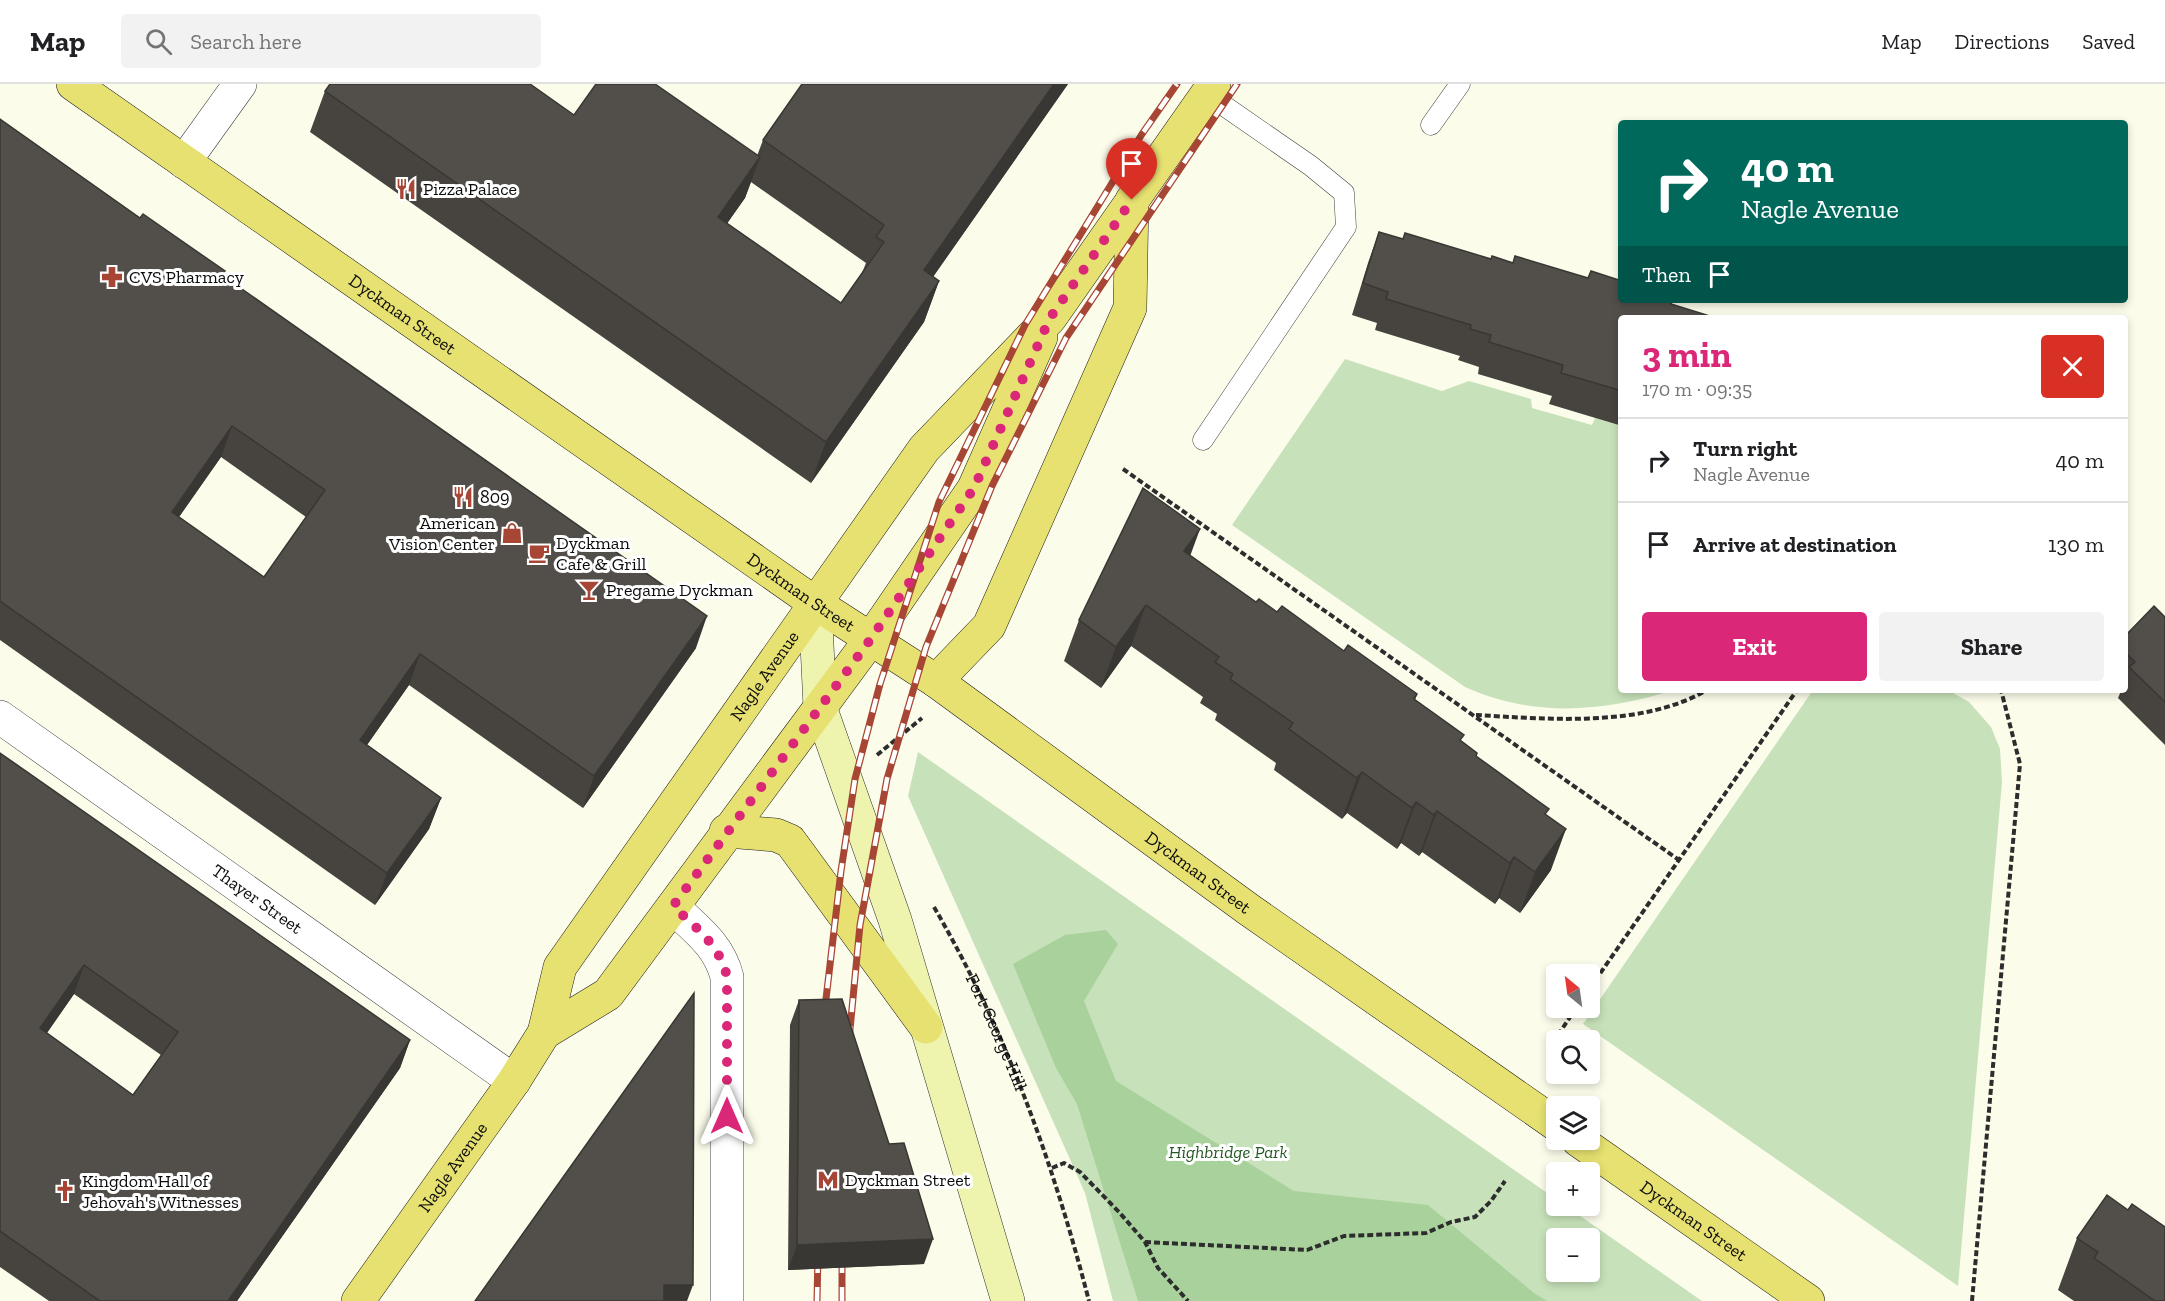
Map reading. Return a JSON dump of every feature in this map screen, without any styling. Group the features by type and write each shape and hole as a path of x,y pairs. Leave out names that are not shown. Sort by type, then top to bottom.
{"main road":[{"name":"Dyckman Street","path":"73,84 815,603 945,688 1248,909 1546,1117"},
{"name":"Nagle Avenue","path":"358,1301 514,1081 544,1033 560,967 815,603 924,449 1050,318 1210,89"},
{"path":"945,688 989,626 1130,308 1132,200"},
{"name":"Nagle Avenue","path":"544,1033 608,994 726,831 870,640 974,488 1050,318"},
{"path":"815,603 820,708 895,920 1008,1301"},
{"path":"726,831 776,835 790,842 926,1027"},
{"name":"Dyckman Street","path":"1592,1150 1808,1301"}],"street":[{"path":"184,162 240,84"},
{"name":"Thayer Street","path":"0,717 514,1081"},
{"path":"673,906 711,943 723,959 727,977 727,1301"}],"lane":[{"path":"1431,125 1460,84"},
{"path":"1203,440 1346,227 1344,193 1210,89"}],"path":[{"path":"1123,469 1680,860"},
{"path":"848,789 873,759 945,688"},
{"path":"1473,714 1581,719 1653,711 1699,693"},
{"path":"1600,974 1795,693"},
{"path":"1972,1301 2020,764 2002,693"},
{"name":"Fort George Hill","path":"932,903 965,960 1014,1068 1052,1168 1089,1301"},
{"path":"1052,1168 1064,1163 1080,1172 1145,1242 1158,1268 1188,1301"},
{"path":"1145,1242 1307,1250 1344,1236 1426,1233 1451,1222 1475,1217 1491,1201 1505,1181"}],"green space":[{"path":"1345,359 1442,391 1469,381 1531,399 1532,408 1592,425 1595,418 1618,425 1618,693 1662,693 1621,703 1569,708 1517,704 1465,687 1232,525"},
{"path":"1811,693 1953,693 1969,702 1991,727 2000,749 2002,782 1958,1286 1600,1036 1600,1030 1592,1030 1583,1024 1587,1018 1600,1018 1600,999"},
{"name":"Highbridge Park","path":"918,752 1546,1192 1546,1216 1580,1216 1597,1228 1546,1228 1546,1282 1600,1282 1600,1230 1702,1301 1113,1301 1085,1193 908,796"},
{"path":"1106,930 1118,944 1084,1001 1116,1081 1294,1191 1428,1205 1534,1293 1547,1301 1138,1301 1077,1104 1056,1068 1013,964 1065,935"}],"building":[{"path":"330,84 530,84 574,115 596,84 655,84 760,157 718,217 841,303 884,242 876,237 884,225 763,140 802,84 1054,84 924,270 939,281 826,442 325,91"},
{"path":"0,119 140,218 143,214 225,271 222,275 707,616 594,776 420,654 360,740 441,798 387,873 0,601","holes":["232,426 325,490 264,577 172,512"]},
{"path":"1379,232 1403,239 1405,233 1491,259 1492,256 1513,263 1515,256 1588,278 1591,271 1618,280 1618,303 1671,303 1706,315 1618,315 1618,390 1561,373 1563,365 1489,342 1491,335 1470,329 1471,325 1386,299 1388,292 1363,283"},
{"path":"1143,488 1200,529 1184,551 1256,602 1259,599 1277,612 1282,606 1344,651 1348,645 1417,694 1414,699 1464,735 1460,740 1477,753 1476,756 1549,809 1545,814 1566,829 1535,872 1514,857 1510,863 1437,811 1434,815 1416,802 1412,808 1362,772 1357,778 1289,729 1293,723 1230,679 1233,674 1215,662 1219,657 1146,605 1116,647 1079,620"},
{"path":"2154,606 2165,617 2165,702 2129,667 2135,662 2128,655 2128,633"},
{"path":"0,753 410,1040 228,1301 100,1301 0,1231","holes":["84,965 178,1032 133,1095 40,1028"]},
{"path":"694,993 693,1285 664,1285 664,1301 475,1301"},
{"path":"842,999 889,1144 904,1143 933,1239 797,1245 799,1000"},
{"path":"2107,1195 2128,1210 2132,1204 2165,1227 2165,1301 2155,1301 2094,1258 2098,1252 2077,1238"}],"railway":[{"path":"824,1016 841,871 855,779 880,684 939,502 1025,325 1142,134 1177,84"},
{"path":"849,1040 860,925 887,779 926,647 992,486 1066,338 1237,84"},
{"path":"842,1250 842,1301"},
{"path":"817,1301 818,1253"}],"place":[{"name":"Pizza Palace","path":"406,189"},
{"name":"CVS Pharmacy","path":"112,277"},
{"name":"809","path":"463,497"},
{"name":"American Vision Center","path":"512,533"},
{"name":"Dyckman Cafe & Grill","path":"539,553"},
{"name":"Pregame Dyckman","path":"589,590"},
{"name":"Dyckman Street","path":"828,1180"},
{"name":"Kingdom Hall of Jehovah's Witnesses","path":"65,1191"}],"route":[{"path":"727,1116 727,977 723,959 711,943 673,906 726,831 870,640 974,488 1050,318 1132,200"}]}
